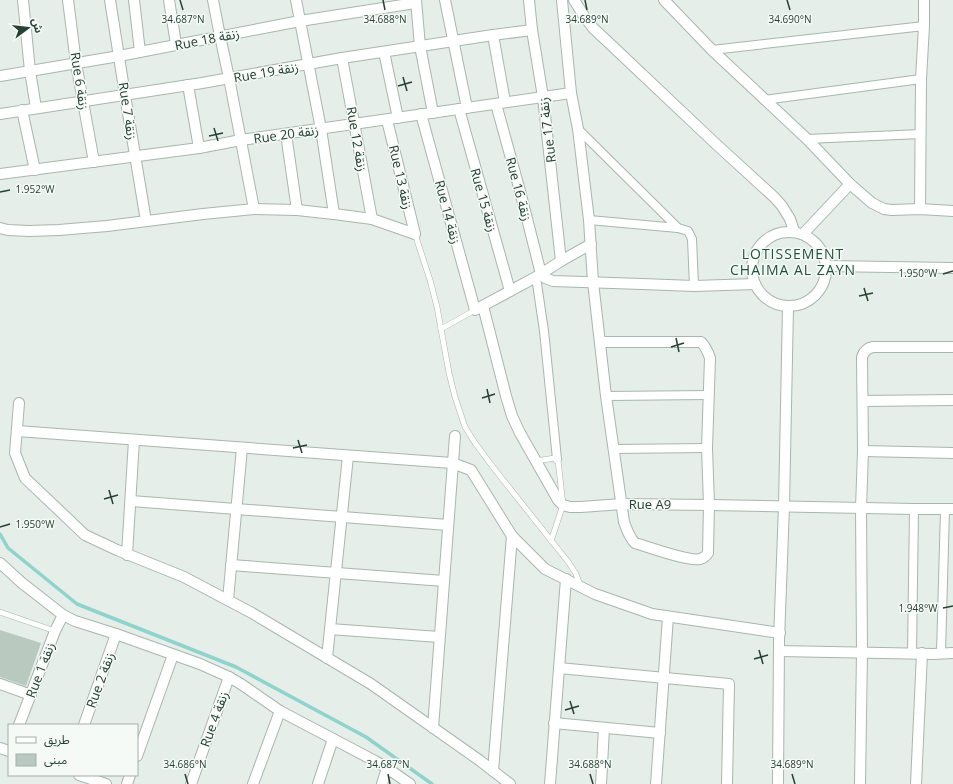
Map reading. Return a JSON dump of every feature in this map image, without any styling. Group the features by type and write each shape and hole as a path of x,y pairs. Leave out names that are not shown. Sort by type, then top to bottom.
{"street":[{"path":"23,0 30,71 36,108"},
{"name":"Rue 6 زنقة","path":"68,0 76,63 94,162"},
{"name":"Rue 7 زنقة","path":"110,0 124,95 146,221"},
{"path":"134,0 140,52"},
{"path":"169,0 176,44"},
{"path":"213,0 254,209"},
{"path":"296,0 334,214"},
{"name":"Rue 15 زنقة","path":"446,0 463,108 510,291"},
{"name":"Rue 17 زنقة","path":"529,0 532,30 543,97 562,261"},
{"path":"562,0 571,93 578,129 590,220 593,282 606,396 624,522 630,538 635,543 689,559 701,559 708,553 709,505 707,448 710,358 708,351 701,342 601,342"},
{"path":"574,0 584,16 608,42 774,197 782,206 798,233"},
{"path":"664,0 712,50 807,139 850,184 872,203 884,209 892,210 920,209 953,211"},
{"path":"920,209 921,79 924,0"},
{"path":"415,2 420,46 433,113"},
{"name":"Rue 18 زنقة","path":"0,76 119,56 176,44 415,2"},
{"path":"712,50 924,26"},
{"name":"Rue 19 زنقة","path":"0,114 188,85 342,58 532,30"},
{"name":"Rue 16 زنقة","path":"493,35 500,103 538,275"},
{"path":"384,52 398,118"},
{"name":"Rue 12 زنقة","path":"342,58 372,219"},
{"path":"764,100 921,79"},
{"path":"188,85 199,148"},
{"name":"Rue 20 زنقة","path":"0,174 199,148 241,140 571,93"},
{"path":"22,110 35,170"},
{"name":"Rue 14 زنقة","path":"422,114 479,308"},
{"name":"Rue 13 زنقة","path":"388,120 415,234"},
{"path":"578,129 678,228"},
{"path":"286,134 297,210"},
{"path":"807,139 921,134"},
{"path":"798,233 850,184"},
{"path":"0,228 29,231 59,230 254,209 297,210 372,219 415,234"},
{"path":"590,220 678,228 688,231 692,239 694,286"},
{"path":"782,232 798,233 812,239 820,247 825,256 827,266 826,279 821,290 812,300 801,305 788,307 778,305 768,300 755,284 752,273 752,262 756,251 763,242 782,232"},
{"path":"564,505 558,500 512,416 479,308 590,244"},
{"path":"827,266 953,268"},
{"path":"538,275 553,281 694,286 755,284"},
{"path":"538,275 557,459"},
{"path":"778,784 779,651 784,506 788,307"},
{"path":"860,784 862,652 861,508 863,451 862,357 869,348 953,347"},
{"path":"606,396 709,394"},
{"path":"863,401 953,400"},
{"path":"19,403 15,453 25,478 85,535 128,555 184,577 252,613 371,684 510,784"},
{"path":"17,431 452,464 471,470 512,536 545,569 595,594 652,614 780,633"},
{"path":"433,728 455,436"},
{"path":"128,555 134,440"},
{"path":"228,600 242,448"},
{"path":"614,449 707,448"},
{"path":"863,451 953,453"},
{"path":"327,658 348,456"},
{"path":"130,501 448,525"},
{"name":"Rue A9","path":"564,505 570,507 622,504 949,509"},
{"path":"914,509 917,653 916,784"},
{"path":"941,653 949,509"},
{"path":"493,771 512,536"},
{"path":"0,562 22,583 63,615 200,664 229,677 280,711 357,751 387,768 410,784"},
{"path":"231,565 444,581"},
{"path":"550,784 566,579"},
{"name":"Rue 1 زنقة","path":"19,724 55,631 63,615"},
{"path":"656,784 668,617"},
{"path":"330,629 439,637"},
{"name":"Rue 2 زنقة","path":"84,724 116,634"},
{"path":"779,651 917,653 953,652"},
{"path":"138,753 174,655"},
{"path":"559,668 729,684 727,784"},
{"name":"Rue 4 زنقة","path":"191,784 229,677"},
{"path":"0,684 31,695"},
{"path":"253,784 280,711"},
{"path":"554,723 660,733"},
{"path":"601,784 604,728"},
{"path":"318,784 333,739"},
{"path":"382,784 387,768"},
{"path":"82,776 106,784"}],"lane":[{"path":"415,234 430,280 449,373 465,427 496,471 569,563 576,574 580,586"},
{"path":"441,329 479,308"},
{"path":"536,461 557,459 564,505 551,541"},
{"path":"0,612 55,631"}],"building":[{"path":"0,630 41,643 26,686 0,677"}],"waterway":[{"path":"0,534 8,548 77,604 236,667 366,737 432,784"}],"district":[{"name":"LOTISSEMENT CHAIMA AL ZAYN","path":"793,262"}]}
